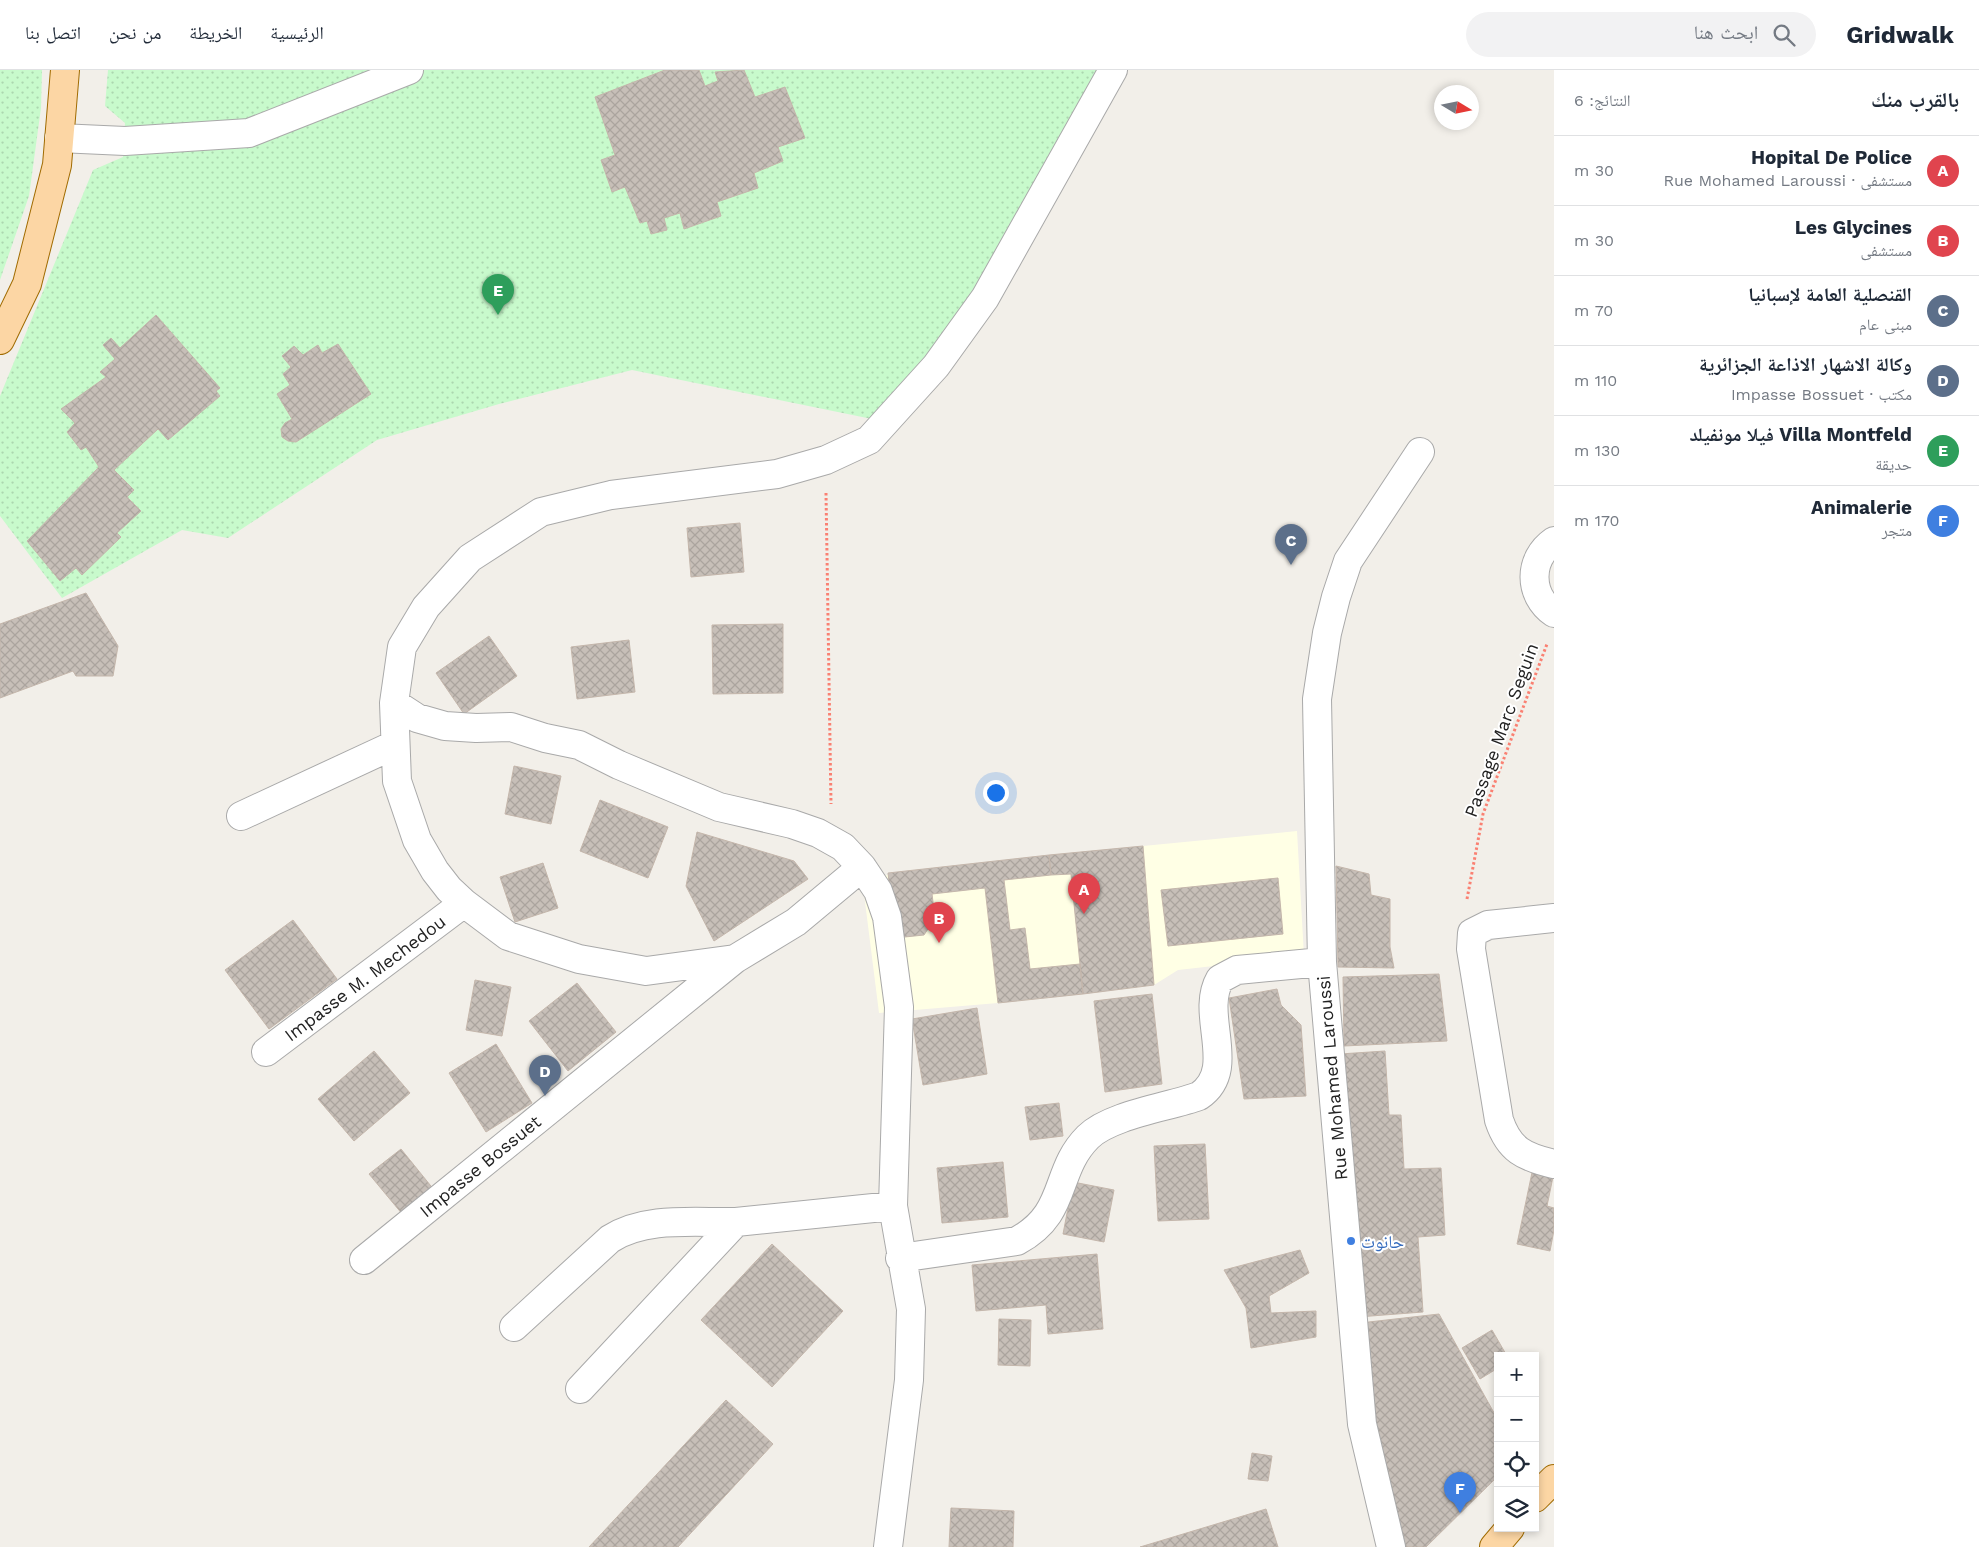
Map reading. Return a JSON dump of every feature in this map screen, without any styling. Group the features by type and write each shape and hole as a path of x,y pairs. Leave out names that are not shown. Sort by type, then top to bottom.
{"main road":[{"path":"0,340 27,284 57,165 65,70"},
{"path":"1494,1547 1507,1532"}],"street":[{"path":"59,138 125,141 249,133 409,70"},
{"path":"735,959 646,971 579,959 508,936 464,904 435,871 418,840 396,781 394,703 402,647 426,607 470,558 541,512 611,495 777,474 826,460 869,440 936,366 984,298 1113,70"},
{"path":"1322,962 1317,699 1327,633 1336,596 1348,562 1420,452"},
{"path":"1554,541 1539,556 1534,575 1537,594 1542,603 1554,613"},
{"path":"394,703 417,718 445,726 476,728 512,727 545,738 579,745 620,765 719,807 792,824 818,833 843,847 862,867 878,891 887,917 899,1007 893,1206 900,1258 911,1309 908,1380 888,1547"},
{"path":"241,816 394,745"},
{"name":"Impasse Bossuet","path":"364,1260 735,959 796,922 862,867"},
{"name":"Impasse M. Mechedou","path":"266,1052 464,904"},
{"path":"1554,918 1488,925 1472,933 1471,949 1499,1120 1503,1132 1510,1142 1530,1159 1554,1164"},
{"name":"Rue Mohamed Laroussi","path":"900,1258 1017,1240 1030,1234 1051,1212 1078,1148 1090,1136 1104,1125 1198,1096 1211,1086 1217,1071 1214,998 1220,980 1237,970 1322,962 1362,1424 1390,1547"},
{"path":"514,1327 610,1239 624,1230 648,1225 736,1222 893,1206"},
{"path":"580,1389 736,1222"}],"path":[{"path":"826,460 831,840"},
{"name":"Passage Marc Seguin","path":"1472,933 1466,922 1468,891 1483,814 1547,642"}],"shaded area":[{"path":"1297,831 1304,956 1178,970 1154,985 998,1003 879,1013 862,878 1143,846"}],"green space":[{"path":"0,70 42,70 41,108 29,196 0,280"},
{"path":"108,70 1100,70 988,282 939,348 872,419 632,370 499,404 377,440 228,538 182,530 62,598 0,516 0,396 93,170 123,157 125,123 105,106"}],"building":[{"path":"665,70 699,70 705,86 718,81 715,72 744,70 755,97 785,87 805,138 778,147 783,161 754,173 758,188 717,202 721,216 684,229 680,213 664,218 667,230 651,234 647,221 640,223 625,187 612,192 601,160 615,155 595,97"},
{"path":"156,315 220,388 216,391 220,396 168,440 158,429 114,470 134,490 127,497 141,511 117,533 121,537 82,575 76,568 60,581 27,541 99,467 86,447 81,450 67,432 75,423 61,409 106,377 100,372 115,359 103,345 111,338 120,348"},
{"path":"338,344 371,394 296,442 288,441 282,437 281,429 285,423 292,419 277,394 290,385 283,374 291,367 282,356 294,346 303,355 318,345 322,353"},
{"path":"740,523 744,572 691,577 687,528"},
{"path":"86,593 118,646 113,676 76,676 73,671 0,698 0,624"},
{"path":"783,624 783,693 713,694 712,625"},
{"path":"489,636 517,676 464,714 436,673"},
{"path":"629,640 635,692 577,699 571,647"},
{"path":"514,766 561,776 551,824 505,814"},
{"path":"600,800 668,827 648,878 580,851"},
{"path":"697,832 794,861 808,879 714,941 686,886"},
{"path":"1143,846 1154,985 1083,994 1071,874 1051,875 1049,855"},
{"path":"1049,855 1051,875 1004,880 1010,930 1025,928 1030,969 1080,964 1083,994 998,1003 985,888 932,894 935,918 924,935 895,938 888,873"},
{"path":"543,863 558,908 515,922 500,877"},
{"path":"1336,866 1369,874 1371,895 1390,899 1390,947 1394,968 1338,967"},
{"path":"1278,878 1283,934 1168,946 1161,890"},
{"path":"293,920 337,979 269,1029 225,970"},
{"path":"1439,974 1447,1041 1344,1046 1343,977"},
{"path":"475,980 511,987 502,1036 466,1030"},
{"path":"577,983 616,1032 568,1071 529,1021"},
{"path":"1277,989 1281,1005 1301,1025 1306,1096 1244,1099 1229,998"},
{"path":"1152,994 1162,1084 1105,1092 1094,1001"},
{"path":"977,1008 987,1074 923,1085 912,1019"},
{"path":"496,1044 532,1103 486,1132 449,1073"},
{"path":"374,1051 410,1093 354,1141 318,1099"},
{"path":"1385,1051 1389,1115 1401,1115 1404,1169 1441,1168 1445,1235 1418,1237 1423,1312 1358,1317 1340,1054"},
{"path":"1059,1103 1063,1136 1030,1140 1025,1107"},
{"path":"1205,1144 1209,1219 1158,1221 1154,1146"},
{"path":"401,1149 439,1196 408,1221 369,1174"},
{"path":"1003,1162 1008,1217 942,1223 937,1168"},
{"path":"1534,1163 1554,1172 1547,1206 1554,1208 1554,1230 1550,1251 1517,1244"},
{"path":"1073,1182 1114,1190 1104,1242 1063,1234"},
{"path":"772,1244 843,1311 772,1387 701,1320"},
{"path":"1300,1250 1309,1273 1269,1296 1271,1313 1316,1311 1316,1337 1251,1348 1246,1308 1224,1270"},
{"path":"1097,1254 1103,1329 1048,1334 1046,1305 976,1311 972,1265"},
{"path":"1439,1314 1494,1413 1494,1480 1426,1547 1393,1547 1360,1323"},
{"path":"999,1319 1031,1320 1030,1366 998,1365"},
{"path":"1492,1330 1505,1352 1494,1352 1494,1370 1480,1379 1462,1348"},
{"path":"726,1400 773,1444 678,1547 589,1547"},
{"path":"1252,1453 1272,1456 1268,1481 1248,1479"},
{"path":"951,1508 1014,1511 1013,1547 949,1547"},
{"path":"1266,1509 1278,1547 1140,1547"}],"place":[{"name":"Villa Montfeld فيلا مونفيلد","path":"498,315"},
{"name":"القنصلية العامة لإسبانيا","path":"1291,565"},
{"name":"Hopital De Police","path":"1084,914"},
{"name":"Les Glycines","path":"939,943"},
{"name":"وكالة الاشهار الاذاعة الجزائرية","path":"545,1096"},
{"name":"حانوت","path":"1351,1241"},
{"name":"Animalerie","path":"1460,1513"}]}
